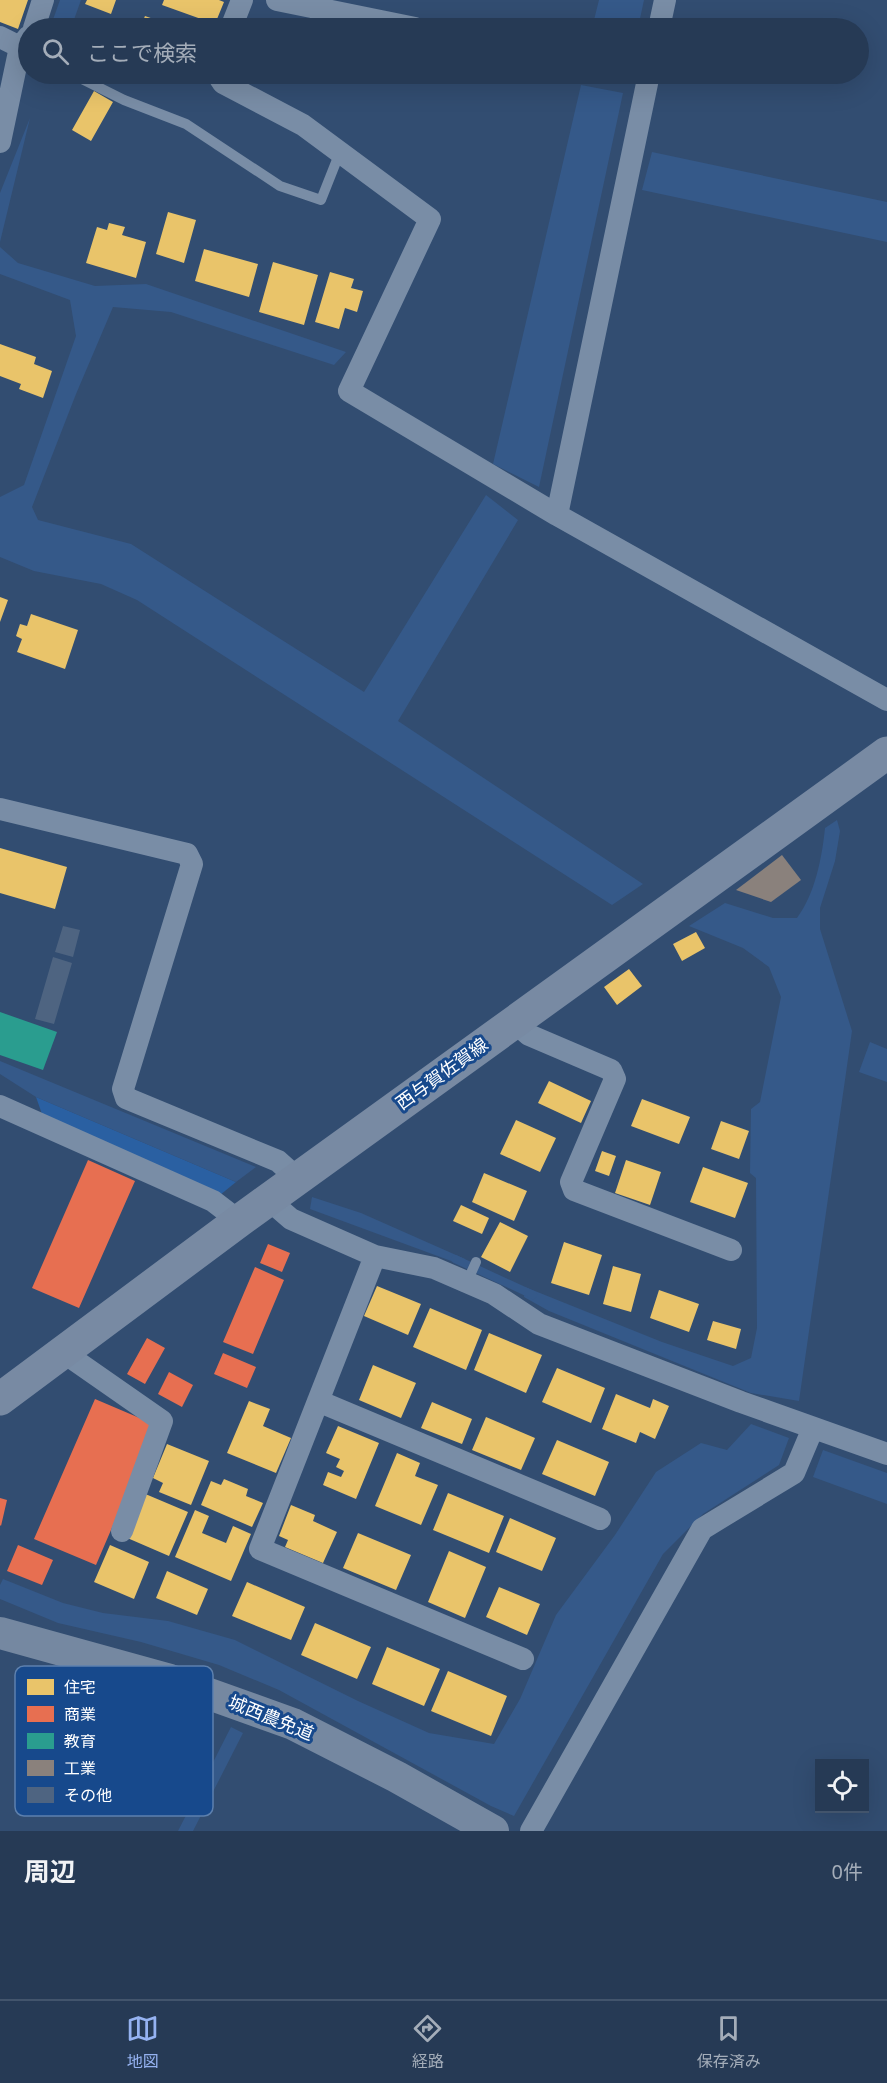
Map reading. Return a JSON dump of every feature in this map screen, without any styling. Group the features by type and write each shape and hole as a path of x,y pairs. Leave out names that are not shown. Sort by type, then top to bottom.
{"main road":[{"name":"西与賀佐賀線","path":"0,1399 239,1221 887,753"}],"street":[{"path":"37,18 43,0"},
{"path":"235,18 242,0"},
{"path":"277,0 366,18"},
{"path":"661,18 665,0"},
{"path":"0,37 18,43"},
{"path":"0,142 18,75"},
{"path":"225,84 303,125 430,219 349,391 557,515 887,700"},
{"path":"557,515 642,84"},
{"path":"0,809 187,854 192,864 123,1089 126,1098 278,1161 298,1179"},
{"path":"514,1022 529,1035 611,1070 615,1079 571,1182 574,1190 731,1250"},
{"path":"0,1106 213,1201 239,1221"},
{"path":"269,1200 291,1219 375,1256 434,1268 472,1272 494,1294 539,1324 887,1454"},
{"path":"375,1256 260,1549 523,1659"},
{"path":"63,1352 162,1421 122,1531"},
{"path":"318,1401 600,1519"},
{"path":"531,1831 702,1529 794,1473 813,1428"},
{"name":"城西農免道","path":"0,1633 119,1666"},
{"name":"城西農免道","path":"213,1695 293,1724 397,1777 493,1831"}],"lane":[{"path":"92,84 124,100 186,124 280,186 321,200 340,152"}],"shaded area":[{"path":"60,0 81,0 75,18 54,18"},
{"path":"599,0 644,0 640,18 594,18"},
{"path":"581,85 623,93 539,487 493,464"},
{"path":"30,118 0,242 0,193"},
{"path":"652,152 887,202 887,242 642,190"},
{"path":"0,247 18,263 95,286 146,284 346,352 334,365 171,312 113,307 32,507 38,520 131,544 364,692 486,495 518,520 398,721 643,884 612,905 137,600 101,584 34,571 0,557 0,497 24,485 76,336 70,300 0,274"},
{"path":"837,820 840,831 835,861 820,908 820,929 852,1031 799,1401 751,1393 549,1311 524,1297 525,1287 662,1342 733,1366 751,1358 757,1328 756,1178 750,1173 751,1109 760,1102 781,997 769,967 743,948 689,926 725,903 773,918 797,918 809,898 817,875 825,828"},
{"path":"870,1042 887,1049 887,1082 859,1072"},
{"path":"0,1061 256,1167 236,1182 36,1097 0,1074"},
{"path":"36,1097 236,1182 220,1195 42,1114"},
{"path":"312,1197 361,1213 465,1259 462,1265 310,1209"},
{"path":"751,1424 789,1438 779,1465 703,1514 663,1554 514,1816 491,1806 279,1690 219,1665 141,1642 58,1623 0,1599 0,1585 3,1579 63,1603 103,1613 168,1621 235,1640 358,1701 429,1733 494,1744 520,1699 556,1615 615,1535 656,1472 701,1443 727,1450"},
{"path":"823,1450 887,1473 887,1504 813,1477"},
{"path":"231,1727 243,1733 213,1792 213,1762"},
{"path":"186,1816 201,1816 193,1831 178,1831"}],"building: 住宅":[{"path":"0,0 28,0 22,18 18,18 18,29 0,22"},
{"path":"87,0 116,0 111,14 85,4"},
{"path":"164,0 219,0 224,2 217,18 198,18 162,5"},
{"path":"94,91 113,102 91,141 72,130"},
{"path":"168,212 196,220 184,263 156,254"},
{"path":"109,223 125,227 122,235 146,242 136,278 86,263 97,227 107,230"},
{"path":"204,249 258,264 249,297 195,281"},
{"path":"273,262 318,275 304,325 259,312"},
{"path":"330,272 354,279 351,288 363,291 357,312 345,308 339,329 315,322"},
{"path":"0,344 36,357 34,364 52,371 43,398 19,389 21,384 0,376"},
{"path":"0,597 8,600 0,622"},
{"path":"31,614 78,630 65,669 17,652 22,639 16,636 20,624 27,626"},
{"path":"0,848 67,867 55,909 0,893"},
{"path":"696,932 705,948 682,961 673,944"},
{"path":"629,969 642,986 617,1005 604,987"},
{"path":"549,1081 591,1101 581,1123 538,1103"},
{"path":"642,1099 690,1117 679,1144 631,1126"},
{"path":"516,1120 556,1138 540,1172 500,1154"},
{"path":"721,1121 749,1131 739,1159 711,1149"},
{"path":"602,1151 616,1156 609,1176 595,1171"},
{"path":"626,1160 661,1172 650,1205 615,1193"},
{"path":"703,1167 748,1183 735,1218 690,1202"},
{"path":"484,1173 527,1191 514,1221 472,1202"},
{"path":"461,1205 489,1218 482,1234 453,1221"},
{"path":"500,1222 528,1236 510,1272 481,1257"},
{"path":"564,1242 602,1255 589,1295 551,1283"},
{"path":"613,1266 641,1274 631,1312 603,1304"},
{"path":"377,1286 421,1304 408,1335 364,1316"},
{"path":"659,1290 699,1304 689,1332 650,1318"},
{"path":"430,1308 482,1330 466,1370 413,1347"},
{"path":"713,1321 741,1329 736,1349 707,1340"},
{"path":"489,1333 542,1355 526,1393 474,1370"},
{"path":"373,1365 416,1383 401,1418 359,1400"},
{"path":"557,1368 605,1388 591,1423 542,1402"},
{"path":"616,1394 650,1408 653,1399 669,1406 655,1439 640,1432 636,1443 602,1429"},
{"path":"249,1401 270,1409 263,1426 291,1438 276,1473 227,1453"},
{"path":"432,1402 472,1419 462,1444 421,1428"},
{"path":"486,1417 535,1438 521,1470 472,1450"},
{"path":"338,1426 379,1443 356,1499 323,1485 328,1472 341,1477 344,1471 336,1467 340,1459 326,1453"},
{"path":"557,1440 609,1462 595,1496 542,1474"},
{"path":"167,1444 209,1461 191,1505 159,1492 163,1483 153,1478"},
{"path":"397,1453 420,1463 415,1476 438,1485 421,1525 375,1506"},
{"path":"224,1479 248,1489 246,1496 263,1503 252,1527 201,1505 211,1481 221,1485"},
{"path":"143,1493 188,1512 169,1556 125,1537"},
{"path":"448,1493 504,1516 489,1553 433,1530"},
{"path":"291,1505 315,1515 313,1521 337,1532 323,1563 285,1547 288,1540 279,1536"},
{"path":"195,1510 209,1516 202,1533 226,1543 233,1526 251,1534 231,1581 175,1557"},
{"path":"510,1518 556,1538 542,1571 496,1552"},
{"path":"358,1533 411,1555 396,1590 343,1568"},
{"path":"110,1545 149,1562 134,1599 94,1582"},
{"path":"449,1551 486,1567 465,1618 428,1602"},
{"path":"167,1571 208,1589 197,1615 156,1598"},
{"path":"247,1582 305,1607 291,1640 232,1616"},
{"path":"499,1587 540,1604 527,1635 486,1617"},
{"path":"315,1623 371,1647 357,1679 301,1655"},
{"path":"387,1647 440,1669 424,1706 372,1684"},
{"path":"448,1671 507,1696 491,1736 431,1711"}],"building: 商業":[{"path":"88,1160 135,1181 79,1308 32,1288"},
{"path":"268,1244 290,1253 282,1272 260,1263"},
{"path":"255,1267 284,1280 253,1354 223,1342"},
{"path":"147,1338 165,1348 145,1384 127,1374"},
{"path":"223,1353 256,1367 247,1388 214,1374"},
{"path":"169,1372 193,1385 182,1407 158,1394"},
{"path":"95,1399 156,1425 96,1565 34,1539"},
{"path":"0,1498 7,1500 1,1526 0,1525"},
{"path":"18,1545 53,1560 42,1585 7,1571"}],"building: 教育":[{"path":"0,1012 57,1032 43,1070 0,1055"}],"building: 工業":[{"path":"782,855 801,880 771,902 736,890"}],"building: その他":[{"path":"63,926 80,930 73,957 55,952"},
{"path":"53,957 72,963 54,1024 35,1019"}],"waterway":[{"path":"455,1259 533,1295"}]}
